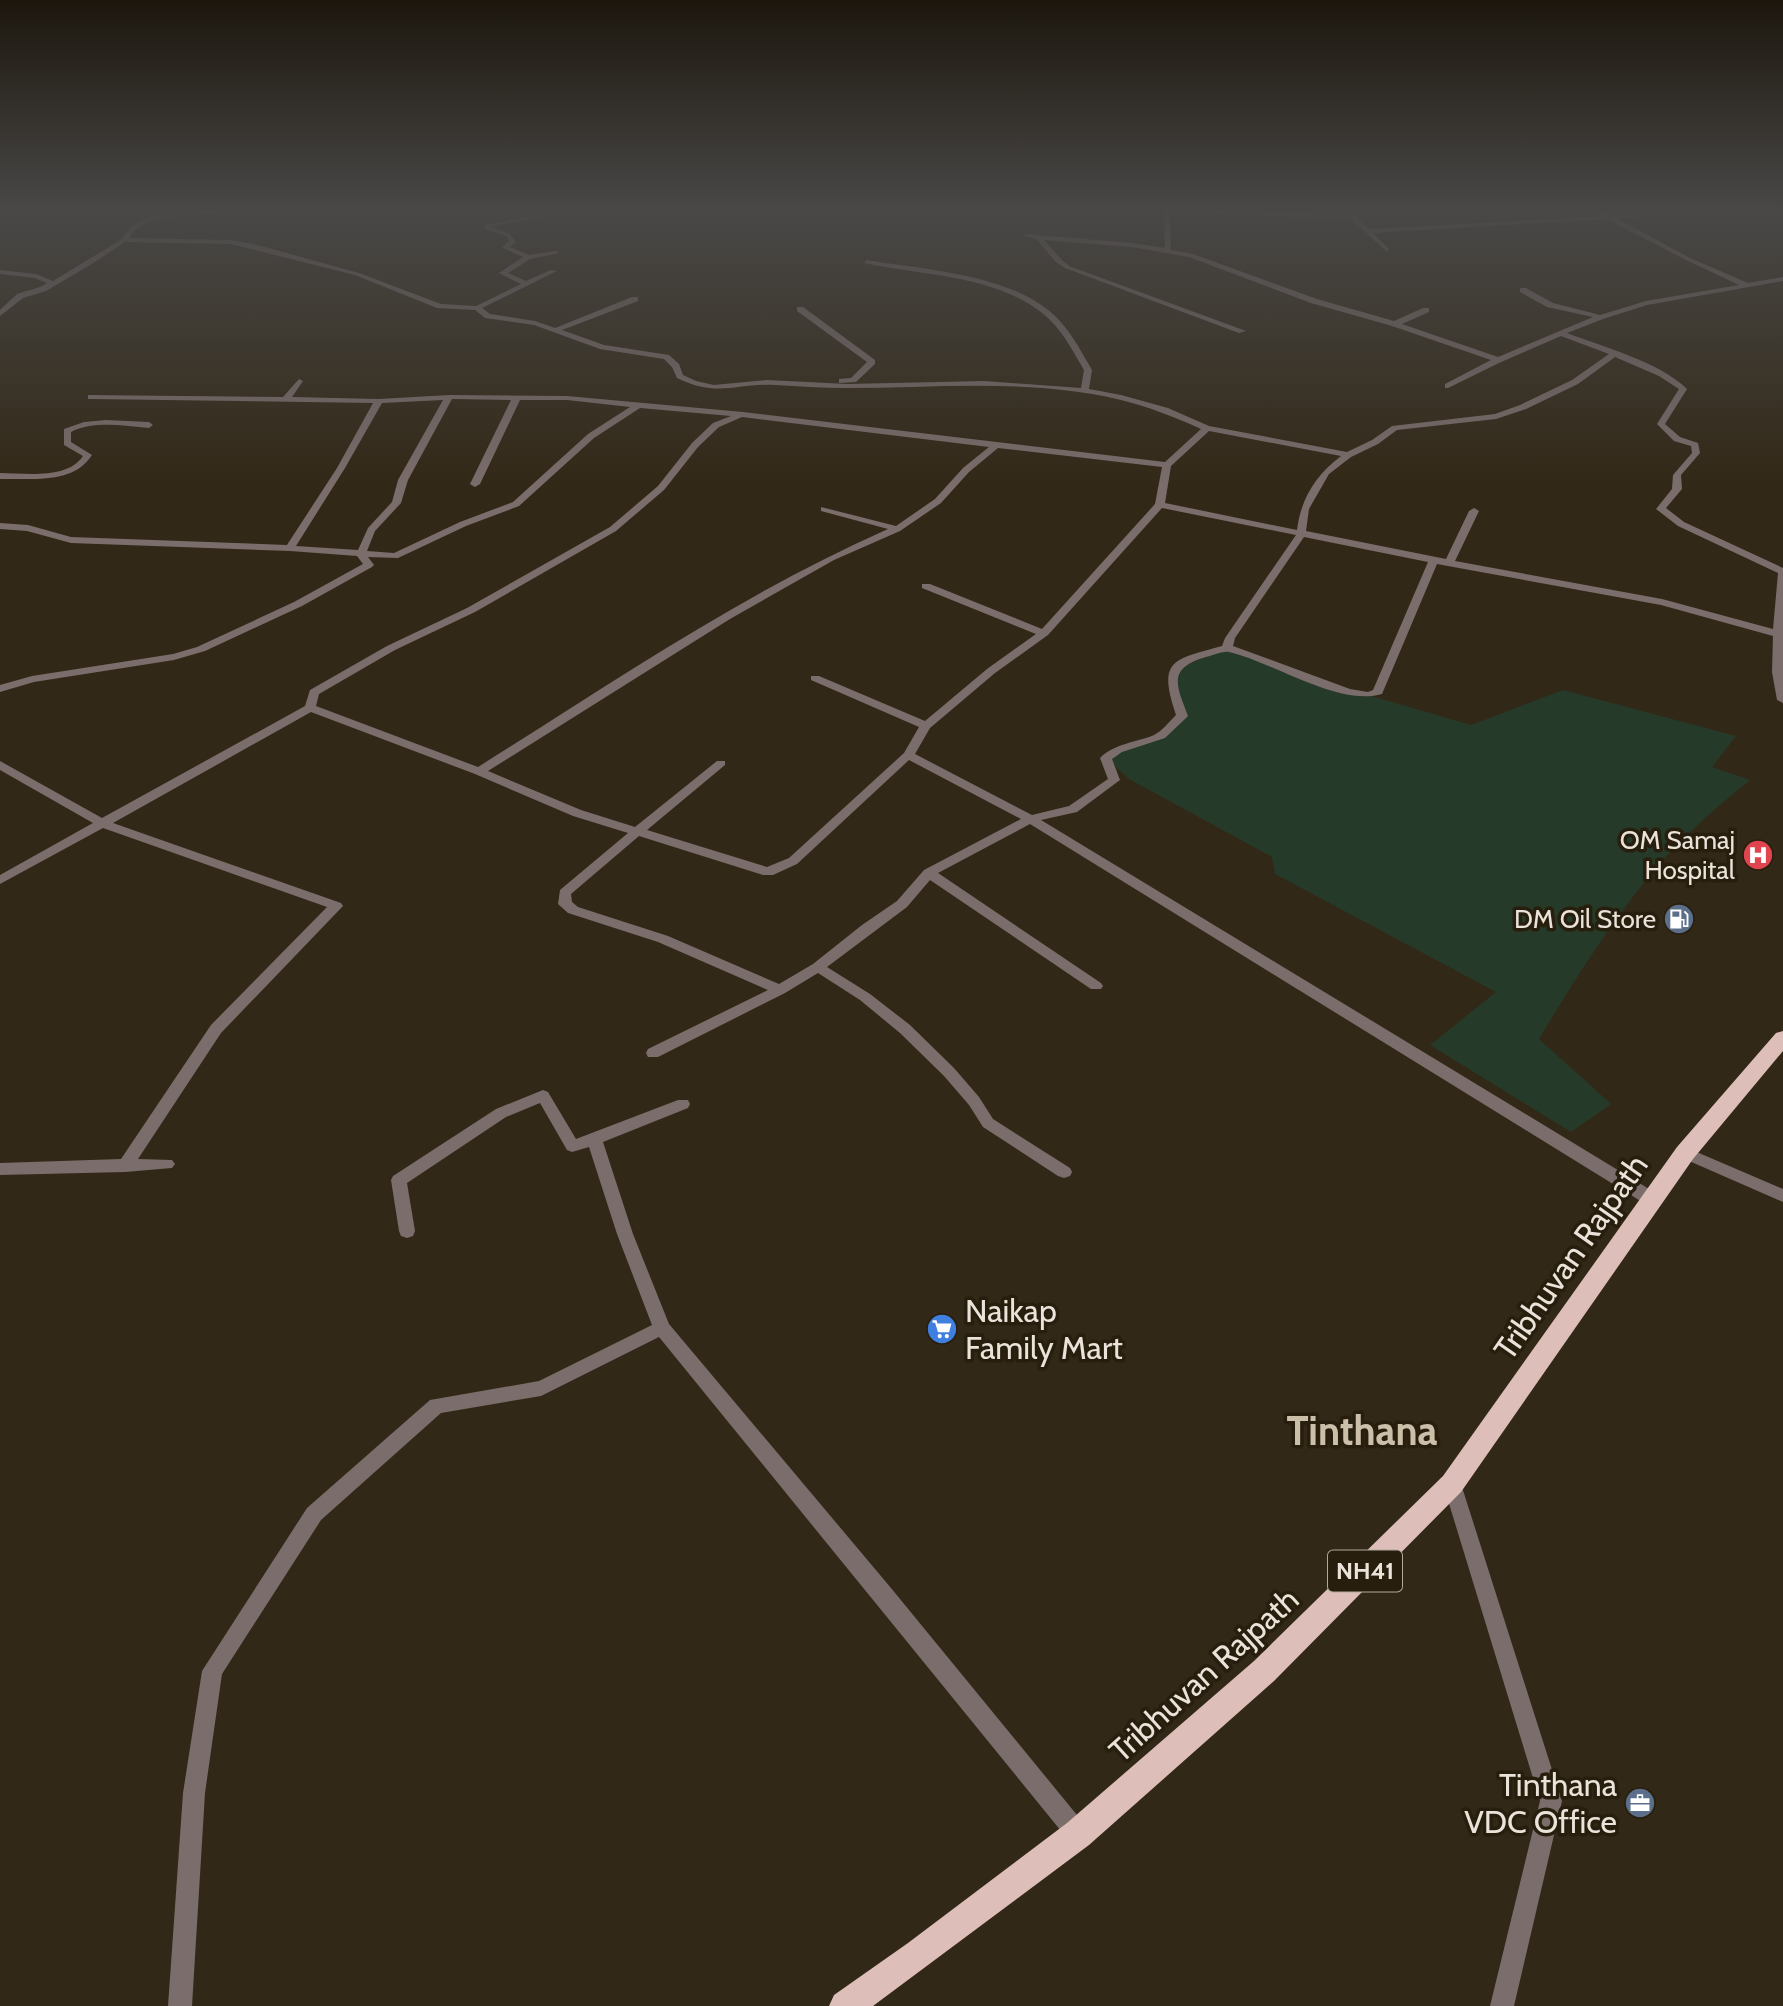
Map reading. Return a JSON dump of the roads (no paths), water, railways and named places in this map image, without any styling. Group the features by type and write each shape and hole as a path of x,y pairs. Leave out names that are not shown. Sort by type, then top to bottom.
{"highway":[{"name":"Tribhuvan Rajpath","path":"845,2006 919,1954 1078,1834 1264,1671 1452,1484 1685,1153 1783,1038"}],"street":[{"path":"0,314 15,301"},
{"path":"426,301 440,306 477,308 491,301"},
{"path":"558,329 631,301"},
{"path":"1026,301 1055,319 1062,327 1088,370 1084,392"},
{"path":"1156,301 1242,331"},
{"path":"1313,301 1395,324 1498,360"},
{"path":"1542,301 1600,317"},
{"path":"1448,386 1498,360 1600,317 1659,301"},
{"path":"477,308 488,316 558,329 576,339 666,357 676,366 680,376 698,387 715,388 765,382 846,386 873,383 1015,383 1130,401 1185,417 1208,428 1348,456"},
{"path":"800,309 872,362 853,380 802,383"},
{"path":"1395,324 1426,310"},
{"path":"1562,334 1660,374 1678,383 1683,389 1661,424 1677,439 1695,445 1696,453 1678,475 1677,489 1661,509 1681,524 1783,572 1777,672 1783,700"},
{"path":"1227,648 1230,638 1301,534 1304,509 1326,472 1395,428 1496,416 1523,407 1575,382 1613,355"},
{"path":"287,398 299,381"},
{"path":"91,397 379,401 449,397 567,398 743,415 1167,465"},
{"path":"361,555 371,530 396,503 403,480 449,397"},
{"path":"475,484 516,399"},
{"path":"289,548 341,468 379,401"},
{"path":"0,526 28,528 71,540 289,548 395,556 463,524 516,504 591,436 640,404"},
{"path":"0,880 310,708 314,692 391,648 471,610 613,529 661,488 695,445 716,425 743,415"},
{"path":"0,476 58,473 78,469 85,463 88,455 66,443 67,430 71,427 88,424 149,425"},
{"path":"310,708 479,771 577,813 768,872 793,861 908,755 926,726 991,671 1044,634 1160,505 1167,465 1208,428"},
{"path":"479,771 726,617 831,558 897,529 938,501 966,470 996,445"},
{"path":"1160,505 1449,563 1662,601 1778,634"},
{"path":"824,509 897,529"},
{"path":"1449,563 1474,511"},
{"path":"0,689 32,679 174,657 201,649 298,604 369,565 361,555"},
{"path":"653,1053 780,990 818,967 902,904 929,873 1030,819 1073,809 1114,780 1106,758 1118,750 1161,736 1182,716 1173,690 1174,670 1182,661 1227,648 1349,692 1368,695 1378,692 1434,559"},
{"path":"926,586 1044,634"},
{"path":"815,678 926,726"},
{"path":"908,755 1030,819 1653,1200"},
{"path":"721,763 576,882 565,893 565,904 663,939 780,990"},
{"path":"0,765 102,823 336,905 216,1029 125,1166"},
{"path":"929,873 1096,986"},
{"path":"818,967 905,1029 950,1072 988,1123 1064,1172"},
{"path":"407,1231 399,1180 500,1113 543,1096 572,1146 683,1104"},
{"path":"594,1139 625,1234 662,1328 1078,1834"},
{"path":"1685,1153 1783,1196"},
{"path":"0,1169 167,1164"},
{"path":"180,2006 194,1793 212,1671 314,1514 436,1406 541,1388 662,1328"},
{"path":"1452,1484 1551,1801 1502,2006"}],"place":[{"name":"OM Samaj Hospital","path":"1758,855"},
{"name":"DM Oil Store","path":"1679,919"},
{"name":"Naikap Family Mart","path":"942,1329"},
{"name":"Tinthana VDC Office","path":"1640,1803"}],"district":[{"name":"Tinthana","path":"1362,1431"}]}
